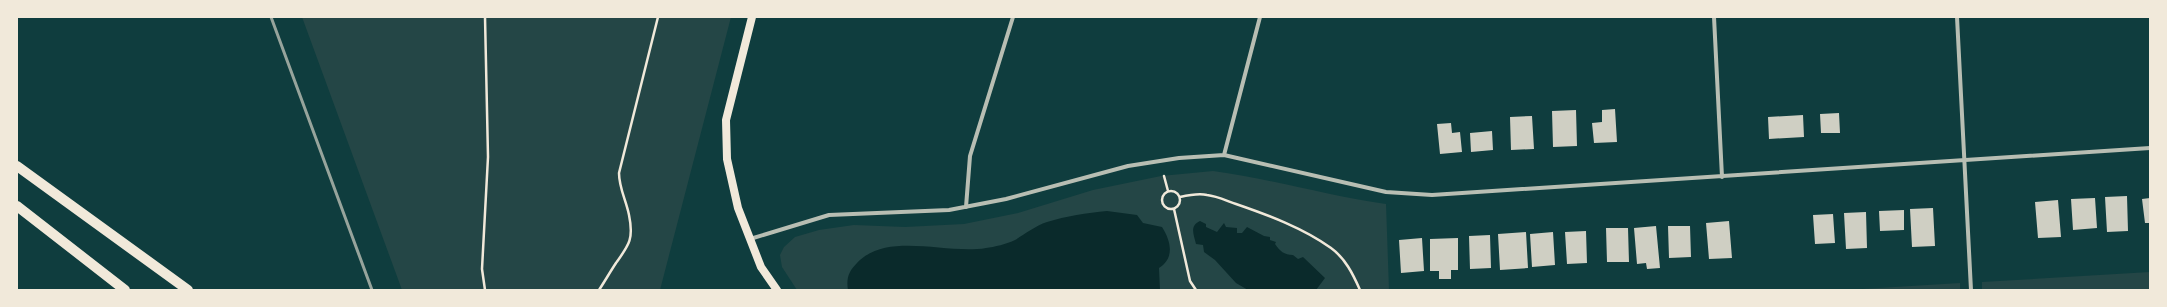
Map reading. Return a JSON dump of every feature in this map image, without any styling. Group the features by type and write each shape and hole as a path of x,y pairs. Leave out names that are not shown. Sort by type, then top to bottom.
{"main road":[{"path":"752,17 726,120 726,160 738,208 750,239 761,267 777,290"},
{"path":"17,166 188,290"},
{"path":"17,206 125,290"}],"street":[{"path":"966,207 970,156 1013,17"},
{"path":"1224,155 1260,17"},
{"path":"1714,17 1722,177"},
{"path":"1957,17 1971,290"},
{"path":"750,239 829,215 949,210 1006,199 1128,166 1178,158 1224,155 1386,192 1424,194 1964,162 2150,148"}],"path":[{"path":"485,17 488,158 482,269 485,290"},
{"path":"599,290 626,250 629,243 631,232 629,214 619,184 619,172 658,17"},
{"path":"1164,176 1168,191"},
{"path":"1168,191 1177,192 1180,197 1178,205 1174,209 1168,208 1163,204 1163,195 1168,191"},
{"path":"1180,197 1188,195 1209,195 1275,219 1306,233 1331,248 1340,257 1348,267 1360,290"},
{"path":"1174,209 1190,281 1196,290"}],"shaded area":[{"path":"302,17 731,17 660,290 402,290"},
{"path":"1213,171 1257,178 1343,197 1386,204 1389,290 797,290 782,267 780,255 784,247 795,237 819,230 854,225 905,227 964,224 1018,213 1093,190 1161,176"},
{"path":"1107,211 1137,215 1143,223 1162,227 1168,238 1170,249 1167,259 1159,268 1160,290 848,290 848,278 854,266 870,253 884,248 918,246 954,249 989,248 1015,240 1047,222 1077,215"},
{"path":"1200,221 1206,224 1206,227 1217,232 1224,223 1226,227 1237,228 1237,233 1242,233 1247,227 1264,236 1270,237 1270,240 1276,242 1275,244 1282,252 1293,255 1298,259 1303,257 1325,278 1316,290 1248,290 1236,283 1215,260 1204,252 1203,245 1196,244 1193,228 1194,225"},
{"path":"2150,272 2150,290 1982,290 1982,282"},
{"path":"1960,283 1960,290 1846,290"}],"building":[{"path":"1615,109 1617,142 1594,143 1592,123 1602,122 1602,110"},
{"path":"1576,110 1577,146 1553,147 1552,111"},
{"path":"1839,113 1840,133 1821,133 1820,114"},
{"path":"1803,115 1804,137 1769,139 1768,117"},
{"path":"1532,116 1534,149 1511,150 1510,117"},
{"path":"1451,123 1452,133 1460,132 1462,152 1440,154 1437,124"},
{"path":"1492,131 1493,150 1471,152 1470,133"},
{"path":"2127,196 2128,231 2107,232 2105,197"},
{"path":"2095,198 2097,228 2073,230 2071,199"},
{"path":"2150,198 2150,223 2145,223 2142,199"},
{"path":"2058,200 2061,237 2038,238 2035,202"},
{"path":"1933,208 1935,246 1912,247 1910,209"},
{"path":"1904,210 1904,230 1880,231 1879,211"},
{"path":"1866,212 1867,248 1846,249 1844,213"},
{"path":"1833,214 1835,243 1815,244 1813,215"},
{"path":"1729,221 1732,258 1709,259 1706,223"},
{"path":"1656,226 1660,268 1647,269 1646,263 1637,264 1634,228"},
{"path":"1668,226 1690,226 1691,257 1669,258"},
{"path":"1606,228 1628,228 1629,262 1607,262"},
{"path":"1586,231 1587,263 1567,264 1565,232"},
{"path":"1526,232 1528,268 1500,270 1498,234"},
{"path":"1553,232 1555,265 1532,267 1530,234"},
{"path":"1490,235 1491,268 1470,269 1469,236"},
{"path":"1422,238 1424,271 1401,273 1399,240"},
{"path":"1458,238 1458,270 1451,270 1451,279 1439,279 1439,271 1430,271 1430,239"}],"railway":[{"path":"271,17 372,290"}]}
